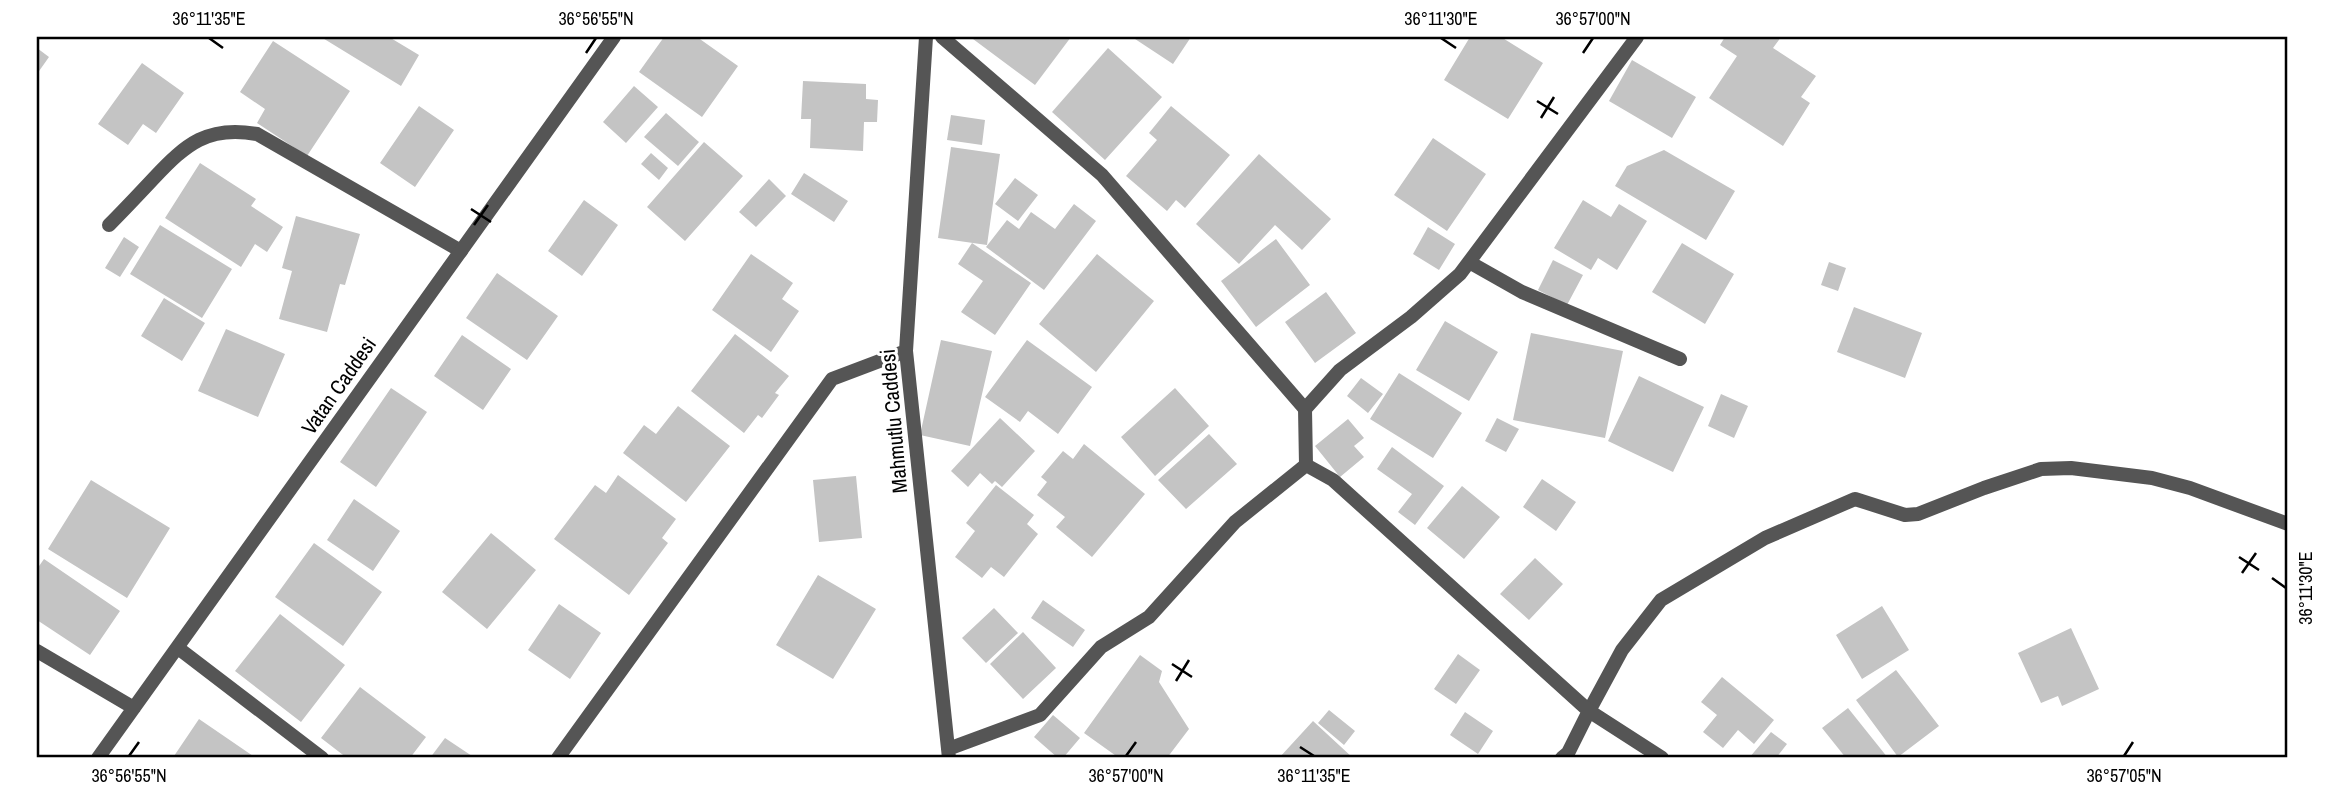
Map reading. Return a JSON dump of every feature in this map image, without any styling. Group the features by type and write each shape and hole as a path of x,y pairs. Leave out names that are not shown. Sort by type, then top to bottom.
{"street":[{"name":"Vatan Caddesi","path":"98,758 614,37"},
{"name":"Mahmutlu Caddesi","path":"926,37 906,351 948,754"},
{"path":"942,37 1102,175 1305,409 1306,465"},
{"path":"1305,409 1340,370 1411,317 1460,274 1637,37"},
{"path":"109,225 182,148 219,132 239,131 257,134 461,251"},
{"path":"1469,262 1522,292 1680,359"},
{"path":"558,758 832,379 906,351"},
{"path":"948,754 1040,715 1101,647 1149,617 1235,522 1306,465"},
{"path":"1306,465 1333,480 1589,711 1662,758"},
{"path":"1562,758 1568,753 1622,650 1661,600 1765,538 1855,499 1905,515 1918,514 2041,469 2071,468 2152,478 2190,488 2288,524"},
{"path":"178,649 322,758"},
{"path":"37,651 134,708"}],"building":[{"path":"321,37 389,37 419,55 401,86"},
{"path":"664,37 697,37 738,66 702,117 639,72"},
{"path":"1071,37 1035,85 973,39"},
{"path":"1132,37 1191,37 1173,64"},
{"path":"1470,37 1501,37 1543,63 1508,119 1444,80"},
{"path":"1725,37 1781,37 1773,48 1816,76 1801,97 1810,103 1783,146 1709,98 1737,56 1720,45"},
{"path":"273,41 350,91 307,156 257,123 265,109 240,92"},
{"path":"37,48 49,57 37,74"},
{"path":"1108,48 1162,97 1105,160 1052,112"},
{"path":"1632,60 1696,97 1672,138 1609,101"},
{"path":"142,63 184,93 156,133 143,124 128,145 98,124"},
{"path":"803,81 866,84 866,99 878,100 877,122 864,122 863,151 810,148 811,119 801,119"},
{"path":"634,86 658,107 626,143 603,122"},
{"path":"419,106 454,130 415,187 380,163"},
{"path":"1171,106 1230,155 1185,208 1176,200 1167,211 1126,176 1157,140 1149,133"},
{"path":"666,113 699,142 678,166 644,137"},
{"path":"951,115 985,120 982,145 947,140"},
{"path":"1433,138 1486,174 1447,231 1394,195"},
{"path":"704,142 743,176 685,241 647,207"},
{"path":"951,147 1000,154 987,245 938,238"},
{"path":"1664,150 1735,191 1706,240 1615,186 1627,166"},
{"path":"651,153 668,168 659,180 641,164"},
{"path":"1259,154 1331,219 1302,250 1275,225 1239,264 1196,224"},
{"path":"200,163 256,199 251,206 283,227 267,252 255,244 241,267 165,218"},
{"path":"804,173 848,201 834,222 791,194"},
{"path":"1015,178 1038,195 1018,221 995,204"},
{"path":"769,179 786,196 756,227 739,212"},
{"path":"584,200 618,225 582,276 548,251"},
{"path":"1583,200 1611,217 1619,204 1647,221 1617,270 1598,258 1591,270 1554,248"},
{"path":"1074,204 1096,221 1044,290 986,247 1007,220 1019,229 1031,212 1055,229"},
{"path":"296,216 360,234 345,285 340,284 327,332 279,319 292,271 282,268"},
{"path":"160,225 232,269 202,318 130,274"},
{"path":"1428,227 1455,244 1439,270 1413,254"},
{"path":"124,237 139,247 120,277 105,268"},
{"path":"1276,239 1310,285 1256,327 1221,281"},
{"path":"972,243 1031,283 995,335 961,312 983,281 958,264"},
{"path":"1682,243 1734,274 1705,324 1652,292"},
{"path":"751,254 793,283 782,299 799,311 771,352 712,310"},
{"path":"1097,254 1154,301 1096,372 1039,324"},
{"path":"1553,260 1583,275 1567,305 1538,290"},
{"path":"1829,262 1846,268 1838,291 1821,285"},
{"path":"497,273 558,316 527,360 466,318"},
{"path":"1326,292 1356,333 1315,363 1285,322"},
{"path":"164,298 205,323 182,361 141,336"},
{"path":"1854,307 1922,333 1905,378 1837,352"},
{"path":"1445,321 1498,352 1469,401 1416,370"},
{"path":"226,329 285,354 258,417 198,391"},
{"path":"1531,333 1623,351 1605,438 1513,420"},
{"path":"735,334 789,376 775,393 779,395 762,418 758,415 744,433 691,391"},
{"path":"462,335 511,369 483,410 434,376"},
{"path":"941,340 992,351 970,446 920,435"},
{"path":"1027,340 1092,387 1058,434 1028,411 1020,422 985,397"},
{"path":"1399,373 1462,413 1433,458 1370,419"},
{"path":"1639,376 1704,407 1673,472 1608,441"},
{"path":"1361,378 1383,394 1368,413 1347,396"},
{"path":"391,388 427,412 376,487 340,462"},
{"path":"1175,388 1209,426 1155,476 1121,437"},
{"path":"1721,394 1748,406 1734,438 1708,426"},
{"path":"678,406 730,446 686,502 623,453 644,425 656,434"},
{"path":"1000,418 1035,451 1002,487 995,481 992,484 980,473 968,487 951,471"},
{"path":"1497,418 1519,429 1506,452 1485,441"},
{"path":"1348,419 1364,438 1354,446 1364,457 1340,477 1315,446"},
{"path":"1209,434 1237,464 1186,509 1158,480"},
{"path":"1084,444 1145,494 1092,557 1056,527 1065,517 1037,495 1047,482 1041,477 1063,451 1073,459"},
{"path":"1392,447 1444,486 1415,525 1398,512 1412,494 1377,469"},
{"path":"618,475 676,519 662,538 668,543 629,595 554,539 595,485 606,493"},
{"path":"856,476 862,538 819,542 813,480"},
{"path":"1542,479 1576,502 1556,531 1523,507"},
{"path":"91,480 170,528 127,598 48,549"},
{"path":"996,485 1034,515 1027,524 1038,534 1004,577 991,567 982,578 955,557 975,531 966,523"},
{"path":"1462,486 1500,517 1464,559 1427,528"},
{"path":"354,499 400,531 373,571 327,540"},
{"path":"491,533 536,570 487,629 442,592"},
{"path":"314,543 382,592 343,646 275,597"},
{"path":"1535,558 1563,584 1529,620 1500,594"},
{"path":"44,559 120,611 90,655 37,620 37,569"},
{"path":"818,575 876,609 833,679 776,645"},
{"path":"1043,600 1085,630 1073,647 1031,618"},
{"path":"559,604 601,633 570,679 528,650"},
{"path":"1882,606 1909,650 1862,679 1836,635"},
{"path":"994,608 1018,633 986,663 962,638"},
{"path":"280,614 345,665 301,722 235,671"},
{"path":"2071,628 2099,689 2062,706 2058,696 2041,703 2018,653"},
{"path":"1023,632 1056,668 1023,699 990,664"},
{"path":"1458,654 1480,670 1456,704 1434,689"},
{"path":"1140,655 1162,671 1159,682 1189,729 1167,758 1119,758 1084,733"},
{"path":"1896,670 1939,726 1898,757 1856,700"},
{"path":"1722,677 1774,720 1754,744 1738,730 1723,748 1703,732 1717,715 1701,702"},
{"path":"360,687 426,737 410,758 347,758 321,738"},
{"path":"1848,708 1888,758 1846,758 1822,728"},
{"path":"1329,710 1355,731 1344,745 1318,723"},
{"path":"1465,712 1493,731 1478,754 1450,735"},
{"path":"1053,715 1080,738 1063,758 1058,758 1034,737"},
{"path":"199,719 256,758 174,756"},
{"path":"1313,721 1353,758 1279,758"},
{"path":"1771,732 1787,744 1776,758 1749,758"},
{"path":"445,738 475,758 430,758"}]}
